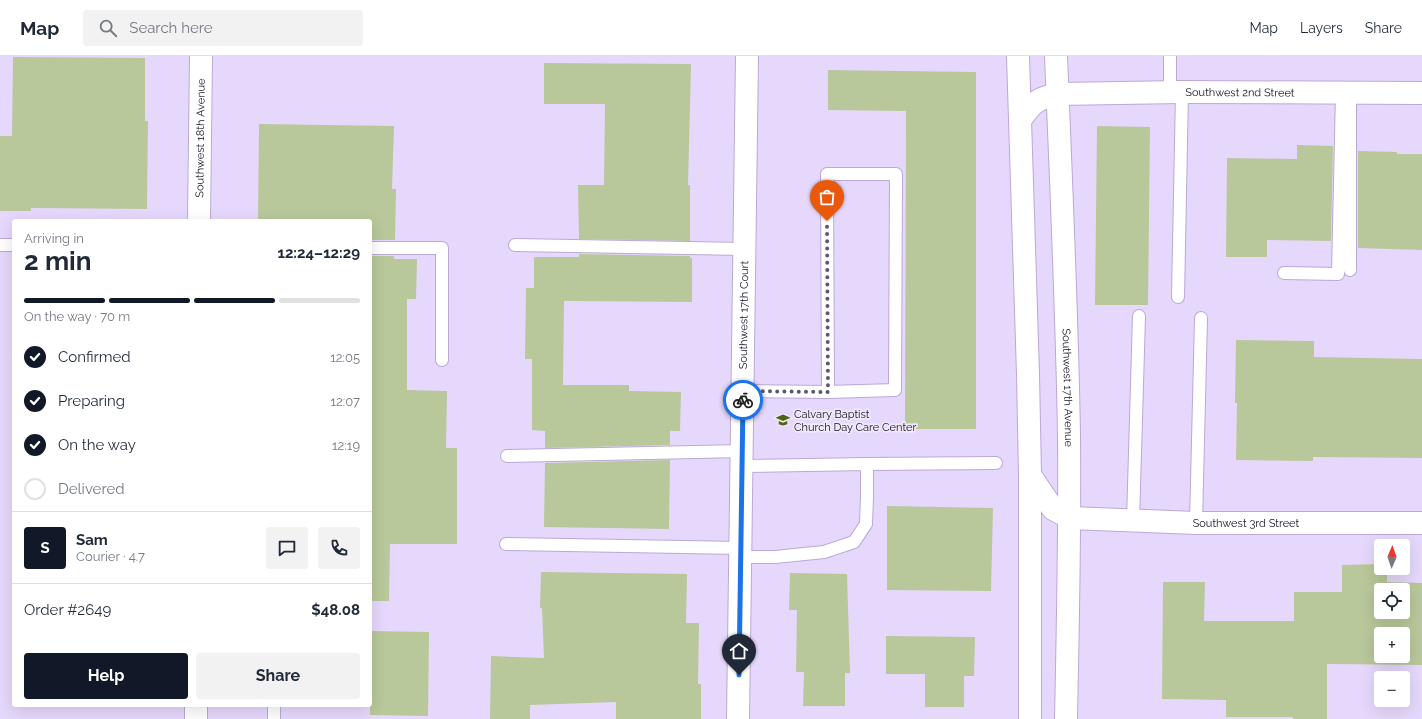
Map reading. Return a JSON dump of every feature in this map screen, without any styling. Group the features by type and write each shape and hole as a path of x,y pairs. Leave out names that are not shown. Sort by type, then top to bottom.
{"street":[{"name":"Southwest 18th Avenue","path":"199,219 201,56"},
{"name":"Southwest 17th Court","path":"738,719 747,56"},
{"path":"1018,56 1030,475 1030,719"},
{"name":"Southwest 17th Avenue","path":"1056,56 1066,288 1070,518 1066,719"},
{"name":"Southwest 2nd Street","path":"1021,119 1030,107 1041,98 1057,94 1176,92 1422,93"},
{"path":"1030,475 1053,509 1070,518"},
{"name":"Southwest 3rd Street","path":"1070,518 1196,523 1422,523"},
{"path":"196,707 196,719"}],"lane":[{"path":"1170,56 1176,92 1178,297"},
{"path":"1346,93 1350,270"},
{"path":"1284,273 1338,274 1346,93"},
{"path":"743,391 828,392 895,390 896,174 827,174 828,392"},
{"path":"0,245 12,245"},
{"path":"515,245 745,249"},
{"path":"372,248 442,248 442,360"},
{"path":"1133,521 1139,316"},
{"path":"1196,523 1201,318"},
{"path":"507,456 742,458 867,464 996,463"},
{"path":"506,544 741,552 770,557 824,552 854,542 866,524 867,464"},
{"path":"274,707 274,719"}],"building":[{"path":"13,57 145,58 145,121 148,121 147,209 31,208 31,211 0,211 0,136 12,136"},
{"path":"544,63 691,64 688,185 690,185 690,241 579,239 578,185 604,185 605,104 544,104"},
{"path":"828,70 976,72 976,429 905,429 906,111 828,110"},
{"path":"259,124 394,126 392,189 396,189 395,240 372,240 372,219 258,219"},
{"path":"1097,126 1150,127 1148,305 1095,305"},
{"path":"1297,145 1333,146 1331,241 1267,240 1267,257 1226,257 1227,158 1297,159"},
{"path":"1358,151 1422,154 1422,250 1358,248"},
{"path":"579,254 690,256 690,258 692,258 692,302 564,301 563,385 629,385 629,391 681,392 680,431 670,431 670,445 545,448 545,431 532,430 532,359 525,359 526,288 534,288 534,257 579,257"},
{"path":"372,256 394,256 394,259 417,259 416,299 407,299 407,390 447,391 446,448 457,448 457,544 390,544 389,601 372,601"},
{"path":"1236,340 1314,341 1314,357 1422,359 1422,458 1313,457 1313,461 1236,460"},
{"path":"670,460 669,529 544,527 545,463"},
{"path":"887,506 993,508 991,591 887,590"},
{"path":"1374,564 1374,575 1387,575 1387,582 1422,583 1422,665 1327,664 1327,719 1293,719 1293,717 1226,717 1226,700 1162,699 1163,582 1205,582 1204,621 1294,621 1294,592 1342,592 1342,565"},
{"path":"541,572 687,574 686,623 699,623 698,684 701,684 701,719 616,719 616,702 530,705 530,719 490,719 491,656 544,658 542,608 540,608"},
{"path":"790,573 847,574 850,673 845,673 845,706 803,706 804,672 796,672 797,610 789,610"},
{"path":"372,631 429,632 428,716 370,715 370,707 372,707"},
{"path":"886,636 975,637 974,676 964,676 964,707 925,707 925,674 886,674"}],"way so far":[{"path":"743,400 743,391 828,392 827,221"}],"place":[{"name":"Calvary Baptist Church Day Care Center","path":"783,420"}],"route":[{"path":"739,675 743,400"}]}
